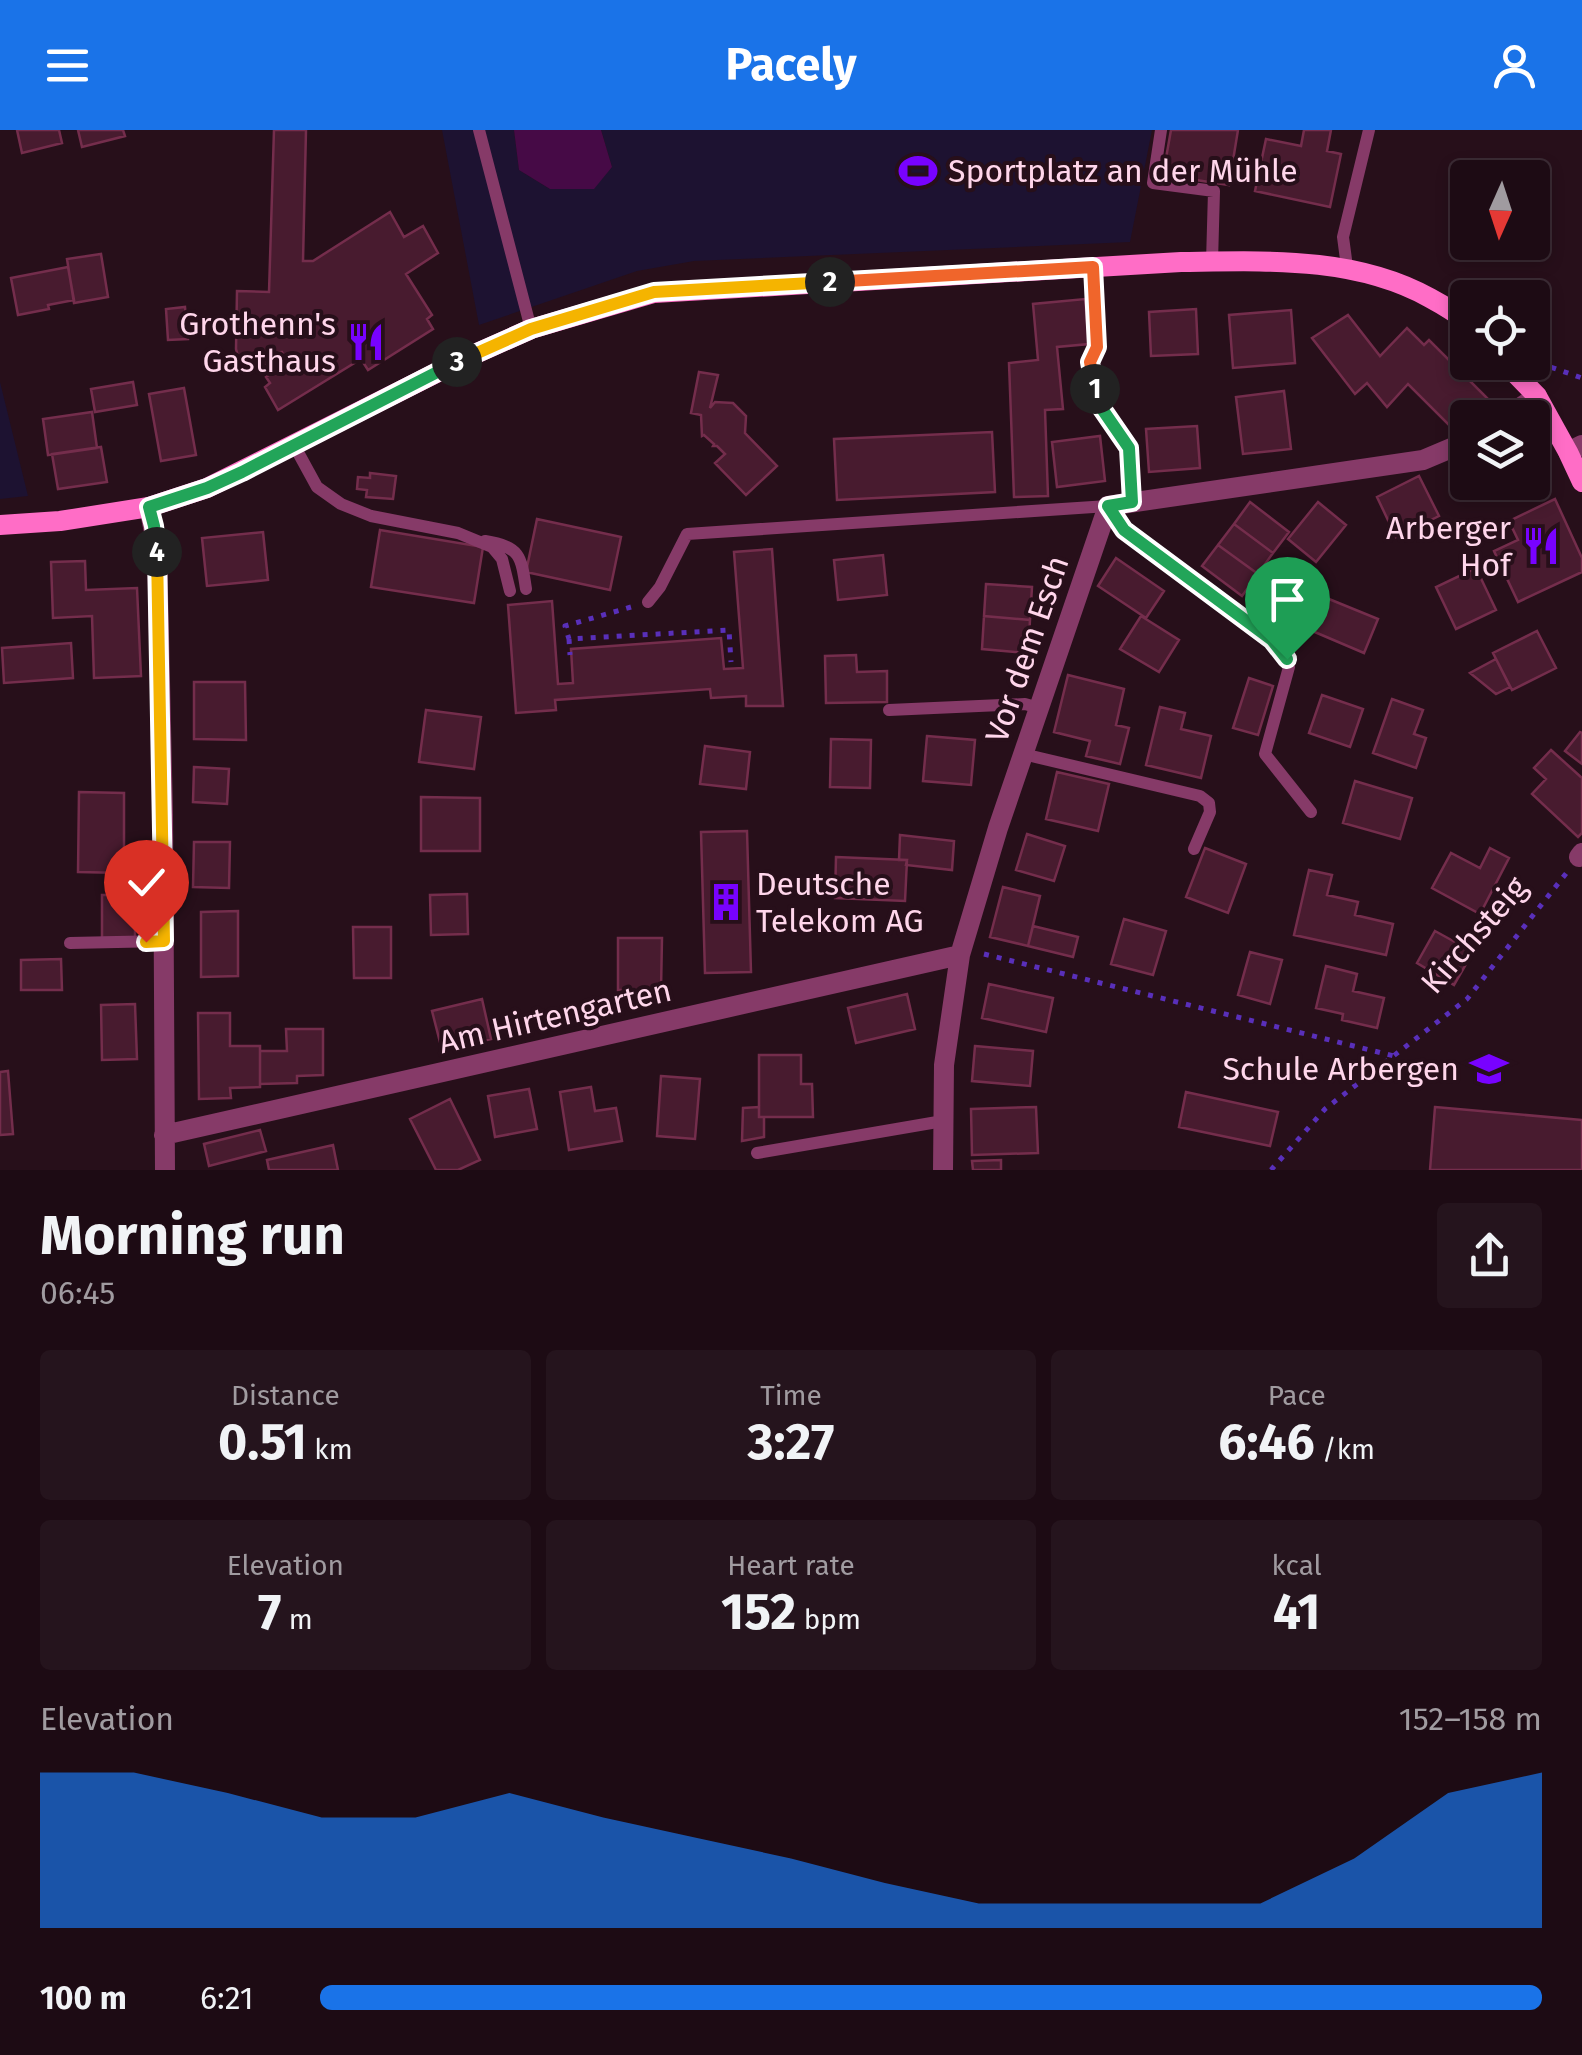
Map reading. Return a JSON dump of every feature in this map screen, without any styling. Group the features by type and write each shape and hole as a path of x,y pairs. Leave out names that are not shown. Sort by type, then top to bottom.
{"main road":[{"path":"0,525 60,522 149,507 207,488 531,329 654,292 1093,267 1265,262 1346,267 1406,284 1450,309"},
{"path":"1521,380 1575,448 1582,482"}],"street":[{"path":"1530,400 1536,396"},
{"path":"1108,506 1422,460 1450,448"},
{"name":"Vor dem Esch","path":"943,1170 944,1065 961,952 1023,754 1108,506"},
{"path":"149,507 157,547 165,1170"},
{"name":"Am Hirtengarten","path":"164,1135 961,952"}],"lane":[{"path":"479,130 531,329"},
{"path":"1161,130 1154,183 1214,190 1212,262"},
{"path":"1346,267 1344,236 1369,130"},
{"path":"1093,267 1097,347 1090,362 1098,403 1129,448 1132,502"},
{"path":"294,445 318,487 342,504 371,516 509,546 520,564 526,589"},
{"path":"648,602 687,534 1108,506 1124,530 1281,649 1289,667 1265,754 1312,812"},
{"path":"474,539 492,547 502,559 510,591"},
{"path":"890,710 1026,704 1039,708"},
{"path":"1023,754 1200,796 1209,802 1210,812 1194,849"},
{"path":"70,943 164,941"},
{"path":"757,1153 943,1120"}],"path":[{"path":"570,655 565,626 648,602"},
{"path":"570,639 728,630 731,662"},
{"name":"Kirchsteig","path":"1271,1170 1325,1109 1467,999 1580,855"},
{"path":"961,952 1394,1056"}],"shaded area":[{"path":"442,130 514,130 519,170 550,189 593,189 612,167 601,130 1152,130 1130,242 694,261 637,271 479,325"},
{"path":"514,130 601,130 612,167 594,189 550,189 519,170"},
{"path":"0,382 28,496 0,499"}],"building":[{"path":"17,130 59,130 62,143 22,153"},
{"path":"78,130 123,130 125,136 82,147"},
{"path":"274,130 306,130 303,261 313,261 390,212 404,237 423,226 438,253 406,274 432,315 427,319 433,329 368,370 361,359 278,410 265,387 270,383 266,377 287,362 282,352 271,353 267,365 242,370 236,349 237,291 269,292"},
{"path":"1171,130 1238,130 1229,185 1163,175"},
{"path":"1304,130 1331,130 1327,151 1341,154 1330,207 1255,191 1266,139 1301,146"},
{"path":"101,254 108,297 74,303 67,259"},
{"path":"68,267 74,300 18,315 11,278"},
{"path":"1085,299 1089,344 1057,347 1063,409 1045,410 1048,496 1014,497 1009,363 1038,360 1033,304"},
{"path":"185,307 188,339 168,340 166,309"},
{"path":"1196,309 1198,354 1151,356 1149,312"},
{"path":"1291,310 1295,363 1233,368 1229,315"},
{"path":"1348,315 1380,356 1407,328 1424,345 1429,340 1450,361 1450,380 1469,380 1488,399 1450,400 1450,426 1408,384 1387,407 1367,383 1355,394 1312,338"},
{"path":"699,372 718,375 710,408 715,402 733,403 746,416 745,433 777,466 746,495 715,463 725,454 702,436 701,415 691,413"},
{"path":"133,382 137,405 95,412 91,389"},
{"path":"184,388 196,455 161,461 149,394"},
{"path":"1284,391 1291,449 1243,454 1236,397"},
{"path":"92,412 97,448 48,455 43,419"},
{"path":"1197,426 1200,468 1149,472 1146,429"},
{"path":"992,432 995,492 837,500 834,439"},
{"path":"1100,436 1105,481 1057,487 1052,442"},
{"path":"101,447 107,482 58,489 52,454"},
{"path":"370,473 396,476 393,499 366,497 367,490 357,489 358,477 370,478"},
{"path":"1419,476 1439,516 1396,537 1377,497"},
{"name":"Arberger Hof","path":"1555,499 1582,558 1582,572 1518,602 1494,551 1518,540 1509,521"},
{"path":"1250,502 1289,532 1273,553 1234,524"},
{"path":"1318,502 1346,525 1316,562 1288,539"},
{"path":"537,519 621,537 610,590 526,572"},
{"path":"1234,524 1273,553 1258,574 1218,545"},
{"path":"380,530 483,547 474,603 371,587"},
{"path":"263,532 268,580 207,586 202,538"},
{"path":"1218,545 1258,574 1242,596 1202,566"},
{"path":"772,549 783,706 746,706 746,696 711,698 710,689 555,700 556,710 516,713 508,605 552,601 558,684 573,683 571,649 721,638 724,669 743,668 734,552"},
{"path":"883,555 887,595 838,600 834,560"},
{"path":"1116,558 1164,591 1146,618 1098,586"},
{"path":"85,561 86,590 137,588 141,676 94,678 92,616 53,618 51,562"},
{"path":"1476,568 1496,610 1456,629 1436,587"},
{"path":"986,584 1032,587 1030,620 984,616"},
{"path":"1324,597 1378,619 1364,653 1310,630"},
{"path":"984,616 1030,620 1028,653 982,649"},
{"path":"1141,616 1179,640 1159,672 1120,649"},
{"path":"1537,631 1556,668 1512,690 1493,653"},
{"path":"71,643 73,678 4,683 2,648"},
{"path":"856,655 857,672 887,671 887,702 826,703 825,656"},
{"path":"1496,659 1510,687 1496,694 1470,673"},
{"path":"1068,675 1124,689 1116,725 1129,728 1120,764 1086,756 1090,741 1054,732"},
{"path":"1249,678 1273,686 1258,735 1233,728"},
{"path":"194,682 245,682 246,740 194,739"},
{"path":"1322,695 1363,709 1350,747 1309,733"},
{"path":"1392,699 1423,710 1414,734 1426,738 1416,768 1373,753"},
{"path":"1160,707 1185,713 1181,729 1211,736 1201,778 1146,765"},
{"path":"426,710 481,717 474,769 419,762"},
{"path":"1582,733 1582,764 1565,751"},
{"path":"927,736 975,740 971,785 923,781"},
{"path":"831,739 871,740 870,788 830,787"},
{"path":"705,746 750,752 746,789 700,784"},
{"path":"1551,750 1582,778 1582,833 1578,837 1532,794 1546,779 1534,768"},
{"path":"194,767 229,769 227,804 193,802"},
{"path":"1057,772 1109,784 1098,831 1046,819"},
{"path":"1355,781 1412,798 1400,839 1343,823"},
{"path":"79,792 124,793 124,873 78,872"},
{"path":"421,797 480,798 480,851 421,851"},
{"name":"Deutsche Telekom AG","path":"747,831 751,972 705,973 701,832"},
{"path":"1027,834 1065,846 1054,881 1016,870"},
{"path":"900,835 954,841 952,870 906,865 907,860 899,860"},
{"path":"194,842 230,842 229,888 193,887"},
{"path":"1205,848 1246,864 1228,913 1186,897"},
{"path":"1490,848 1509,858 1480,914 1432,888 1451,853 1480,868"},
{"path":"836,857 907,860 905,901 835,898"},
{"path":"1309,870 1332,875 1327,895 1358,902 1355,915 1393,924 1386,955 1294,935"},
{"path":"1003,887 1040,896 1028,946 990,937"},
{"path":"467,894 468,934 431,935 430,895"},
{"path":"102,895 135,895 135,938 102,938"},
{"path":"238,911 238,976 201,977 201,912"},
{"path":"1124,919 1166,931 1153,975 1111,964"},
{"path":"1033,926 1078,937 1073,957 1028,946"},
{"path":"353,927 391,927 391,978 354,978"},
{"path":"1435,931 1473,952 1454,985 1417,963"},
{"path":"618,938 662,938 661,990 618,990"},
{"path":"1250,952 1282,960 1270,1004 1238,995"},
{"path":"61,959 62,990 21,990 21,960"},
{"path":"1326,966 1357,974 1353,991 1384,998 1377,1028 1342,1020 1343,1014 1316,1008"},
{"path":"989,984 1053,998 1046,1032 982,1018"},
{"path":"907,994 915,1029 856,1043 848,1008"},
{"path":"482,999 491,1039 442,1050 432,1011"},
{"path":"135,1004 137,1059 102,1060 101,1005"},
{"path":"198,1013 230,1013 230,1046 260,1046 260,1087 230,1088 231,1098 199,1099"},
{"path":"286,1029 323,1029 323,1075 297,1076 297,1083 260,1084 260,1051 287,1051"},
{"path":"975,1046 1033,1051 1030,1086 972,1081"},
{"path":"759,1055 801,1055 801,1084 812,1084 813,1117 759,1117"},
{"path":"8,1071 13,1134 0,1135 0,1072"},
{"path":"661,1076 700,1079 695,1139 657,1136"},
{"path":"591,1087 595,1111 616,1108 622,1141 569,1150 560,1092"},
{"path":"529,1089 537,1129 495,1137 488,1096"},
{"path":"1186,1092 1278,1112 1270,1146 1179,1127"},
{"path":"450,1099 480,1160 458,1170 436,1170 410,1119"},
{"path":"759,1107 759,1117 764,1117 764,1137 742,1141 743,1108"},
{"path":"1036,1107 1038,1153 972,1155 971,1109"},
{"path":"1435,1107 1582,1120 1582,1170 1430,1170"},
{"path":"260,1130 266,1151 209,1166 204,1144"},
{"path":"333,1145 338,1170 269,1170 267,1160"},
{"path":"1001,1160 1001,1170 973,1170 972,1161"}],"place":[{"name":"Sportplatz an der Mühle","path":"918,171"},
{"name":"Grothenn's Gasthaus","path":"366,342"},
{"name":"Arberger Hof","path":"1541,546"},
{"name":"Deutsche Telekom AG","path":"726,902"},
{"name":"Schule Arbergen","path":"1489,1069"}],"route":[{"path":"146,942 164,941 157,547 149,507 242,472 531,329 654,292 1093,267 1097,347 1090,362 1098,403 1129,448 1132,490 1132,502 1108,506 1124,530 1272,640 1287,659"}]}
